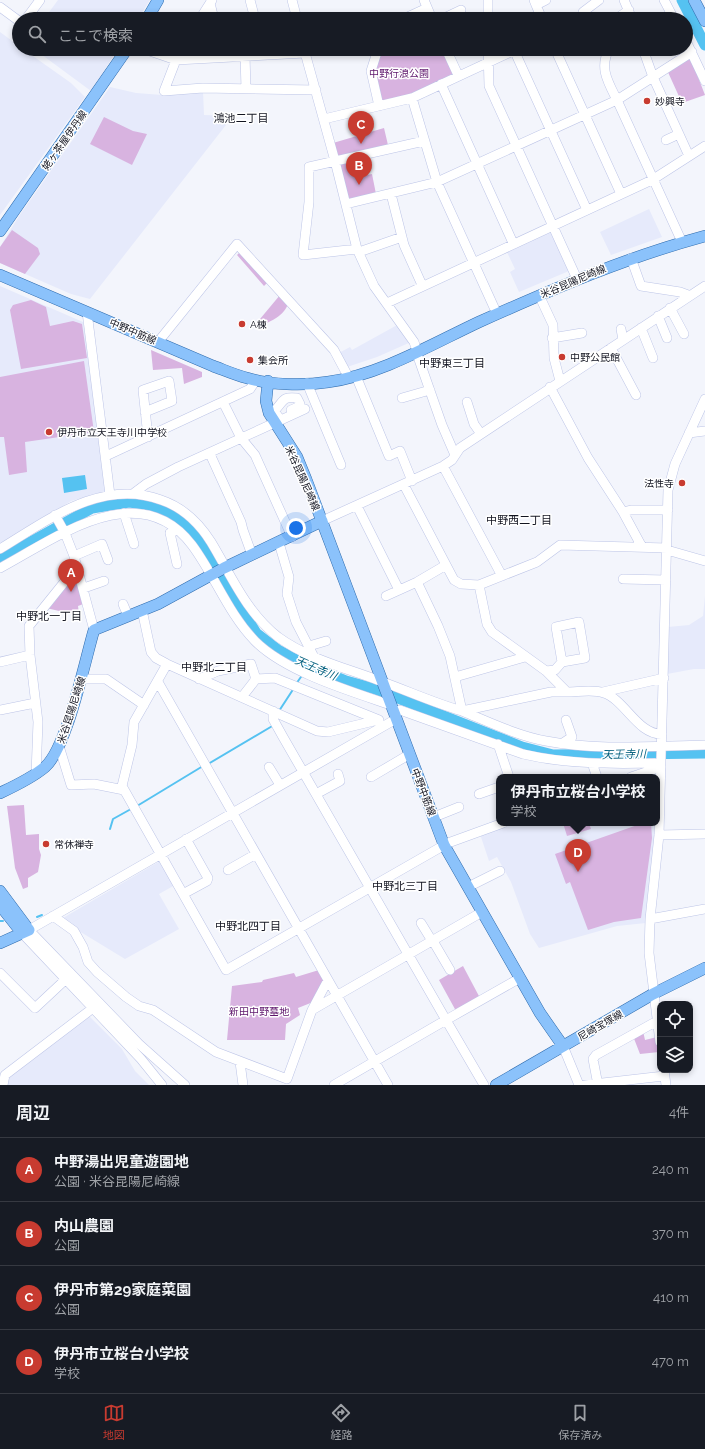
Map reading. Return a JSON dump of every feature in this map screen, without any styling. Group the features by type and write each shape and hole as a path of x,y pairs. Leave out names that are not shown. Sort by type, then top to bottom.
{"main road":[{"path":"151,12 158,0"},
{"path":"694,0 705,21"},
{"name":"姥ヶ茶屋伊丹線","path":"0,231 122,56"},
{"name":"米谷昆陽尼崎線","path":"0,793 36,774 46,766 60,746 81,679 94,630 158,604 211,575 292,537 322,521 297,457 277,419 269,413 266,401 268,381 307,384 328,382 352,377 376,369 577,279 631,258 705,236"},
{"name":"中野中筋線","path":"0,275 213,366 256,380 268,381"},
{"name":"中野中筋線","path":"322,521 383,683 392,712 410,754 444,845 540,1013 563,1046"},
{"path":"0,890 26,932"},
{"path":"0,905 26,932"},
{"path":"0,943 26,932"},
{"name":"尼崎宝塚線","path":"496,1085 508,1082 563,1046 653,994 705,968"}],"street":[{"path":"31,12 40,0"},
{"path":"250,0 253,12"},
{"path":"292,0 295,12"},
{"path":"488,0 488,12"},
{"path":"539,12 535,2 546,0"},
{"path":"583,12 599,0"},
{"path":"624,0 629,10 626,12"},
{"path":"664,0 670,12"},
{"path":"204,12 210,2"},
{"path":"210,2 212,12"},
{"path":"414,12 426,4"},
{"path":"0,7 12,16"},
{"path":"457,12 461,10"},
{"path":"693,54 705,81"},
{"path":"164,56 176,60 203,56"},
{"path":"178,56 164,91 203,88 316,90"},
{"path":"245,56 246,89"},
{"path":"306,56 316,90 358,250 374,286 414,342 430,390 455,455"},
{"path":"376,56 371,71 379,106"},
{"path":"449,56 458,75"},
{"path":"488,56 489,86 515,146 577,279"},
{"path":"324,120 412,98 458,75 502,56"},
{"path":"519,56 550,130 587,210"},
{"path":"558,56 621,194"},
{"path":"606,56 604,59 605,75 652,180 682,242"},
{"path":"645,56 652,77 689,156"},
{"path":"346,204 437,182 617,100 686,56"},
{"path":"441,84 513,243"},
{"path":"412,98 437,182 497,314"},
{"path":"666,140 679,134"},
{"path":"402,237 358,250 304,255 309,202 310,167 424,141"},
{"path":"387,303 513,243 652,180 705,146"},
{"path":"391,194 402,237 422,286"},
{"path":"158,342 237,244 334,350 352,377 389,456 400,451 408,483 446,565 458,583 479,585 537,562 560,545 667,549 705,561"},
{"path":"631,258 641,286 680,292 688,295"},
{"path":"322,521 443,466 452,460 460,448 641,328 688,295 705,286"},
{"path":"539,296 552,325 554,358 560,381"},
{"path":"670,308 684,334"},
{"path":"86,312 110,495"},
{"path":"658,316 667,338"},
{"path":"641,328 653,358"},
{"path":"621,329 623,340"},
{"path":"552,338 582,333"},
{"path":"611,348 636,395"},
{"path":"106,456 250,389 256,380"},
{"path":"307,384 321,425 338,453 341,465"},
{"path":"550,387 588,458 623,512 642,547"},
{"path":"402,398 430,390"},
{"path":"660,800 668,490 672,470 705,399"},
{"path":"223,402 241,438 255,455 292,537"},
{"path":"468,402 474,424 481,434"},
{"path":"134,493 146,484 210,454 277,419 305,409"},
{"path":"145,412 148,437"},
{"path":"689,433 705,431"},
{"path":"210,454 241,522 252,555"},
{"path":"443,466 502,576"},
{"path":"0,549 78,505 110,495 134,493 165,501 192,518 206,534 238,590 259,619 279,637 314,657 522,734 545,741 618,747 705,745"},
{"path":"357,506 399,590"},
{"path":"623,512 631,510 668,510"},
{"path":"124,513 134,544"},
{"path":"0,568 64,532 94,519 124,513 135,513 156,518 177,530 192,546 211,575 231,611 256,642 282,660 304,672 392,712"},
{"path":"56,517 74,556 84,588 94,630"},
{"path":"177,530 170,533 177,564"},
{"path":"279,543 289,577 288,594 296,622 314,657"},
{"path":"74,556 102,544 108,560"},
{"path":"386,596 417,582 446,565"},
{"path":"36,774 38,722 30,655 29,623 66,580 79,574"},
{"path":"623,579 633,577 666,580"},
{"path":"84,588 104,581"},
{"path":"417,582 450,656 462,712"},
{"path":"479,585 487,624 497,636 546,671 567,692"},
{"path":"123,604 128,616"},
{"path":"142,610 151,652 156,658 199,679 318,732 328,732 378,720 392,712 400,710 537,757 592,763 661,764"},
{"path":"546,671 555,670 562,662 585,658 578,622 556,627 562,662"},
{"path":"309,646 326,641"},
{"path":"0,662 30,655"},
{"path":"455,677 525,657"},
{"path":"167,664 134,722 132,745 122,786 226,970 444,845 496,826"},
{"path":"199,679 218,671 251,664 256,679"},
{"path":"242,697 256,679 275,678 378,720"},
{"path":"462,712 551,692 603,692 664,678"},
{"path":"81,679 106,679 144,705"},
{"path":"158,682 388,1085"},
{"path":"603,692 618,702 641,725 651,731 662,734"},
{"path":"0,710 35,704"},
{"path":"273,711 273,719 484,1085"},
{"path":"26,932 304,772 392,712"},
{"path":"563,743 569,741 572,737 566,720"},
{"path":"498,744 508,774"},
{"path":"60,746 70,785 94,784 124,790"},
{"path":"376,776 410,754"},
{"path":"592,763 596,774"},
{"path":"638,774 661,764"},
{"path":"269,767 280,785"},
{"path":"316,794 341,780"},
{"path":"479,794 496,788"},
{"path":"434,817 459,807"},
{"path":"597,1084 593,1059 596,1055 657,1021 649,953 650,919 659,826"},
{"path":"659,835 705,834"},
{"path":"183,894 207,881 208,878 186,839"},
{"path":"228,870 256,854"},
{"path":"468,887 500,871"},
{"path":"650,919 705,909"},
{"path":"312,1010 482,912"},
{"path":"54,916 74,931 83,947 88,962 126,998 139,1006 153,1010 216,1052 287,1082 312,1010 328,980"},
{"path":"421,923 450,970"},
{"path":"26,932 65,980 162,1085"},
{"path":"26,932 139,1044 182,1084"},
{"path":"0,973 35,1008 65,980"},
{"path":"334,1085 520,978"},
{"path":"3,1085 2,1074 92,1008"},
{"path":"563,1046 579,1085"},
{"path":"240,1062 243,1085"},
{"path":"585,1085 665,1077"}],"shaded area":[{"path":"58,0 150,0 142,12 49,12"},
{"path":"0,32 12,41 12,56 33,56 71,83 85,97 0,215"},
{"path":"44,56 114,56 91,91"},
{"path":"110,87 136,93 162,95 203,91 204,115 233,116 90,299 71,294 0,263 0,247 19,216"},
{"path":"649,209 662,237 611,255 600,232"},
{"path":"551,232 569,271 519,292 510,272 515,269 506,250"},
{"name":"伊丹市立天王寺川中学校","path":"0,286 83,322 107,491 71,501 0,544"},
{"path":"399,324 411,342 377,357 347,367 339,353 350,347 352,350"},
{"path":"705,596 705,669 694,669 667,674 668,627 689,625 703,616"},
{"path":"503,826 653,826 655,838 646,923 617,926 539,948 530,934 511,882 497,857 489,861 480,834"},
{"path":"160,861 175,885 159,894 179,929 125,959 79,931 63,918"},
{"path":"88,1015 122,1049 135,1071 149,1085 5,1085 7,1076"}],"green space":[{"name":"中野行浪公園","path":"378,56 447,56 454,75 412,95 384,102 381,100 373,70"},
{"path":"687,57 691,59 705,95 682,103 667,70"},
{"path":"104,117 133,131 147,134 132,165 90,144"},
{"path":"384,128 388,145 339,157 336,156 333,143"},
{"path":"354,160 358,177 372,174 376,194 350,200 347,198 339,166 340,162"},
{"path":"12,230 38,248 40,254 25,274 0,263 0,247"},
{"path":"240,252 268,282 264,286 237,255"},
{"path":"280,295 288,303 284,312 270,322 255,325"},
{"path":"31,300 46,307 50,326 73,321 82,324 87,358 21,369 10,310 13,305"},
{"path":"151,350 202,372 202,377 184,384 182,368 153,370"},
{"path":"84,361 94,432 25,442 27,472 9,475 4,437 0,437 0,377"},
{"path":"78,576 86,603 78,606 79,614 77,615 46,608 69,580"},
{"path":"24,805 26,835 39,834 39,849 41,855 38,872 28,878 28,887 23,889 15,868 7,806"},
{"path":"564,826 590,826 591,829 567,836"},
{"path":"634,826 651,826 652,838 641,918 614,922 588,930 570,882 566,884 555,854"},
{"path":"463,966 480,998 456,1011 439,980"},
{"name":"新田中野墓地","path":"319,970 324,979 313,1002 298,1008 300,1015 286,1024 285,1040 227,1040 232,986 262,982 263,980 294,973 296,977"},
{"path":"643,1031 645,1040 657,1037 657,1052 640,1054 633,1036"}],"water":[{"path":"85,475 87,489 64,493 62,478"}],"waterway":[{"path":"682,0 688,12"},
{"path":"693,22 705,45"},
{"name":"天王寺川","path":"0,559 92,508 129,502 145,504 171,513 192,530 256,633 278,650 302,663 346,681 375,689 522,747 553,755 705,753"},
{"name":"天王寺川","path":"305,671 308,665"},
{"path":"296,684 303,674"},
{"path":"279,711 294,688"},
{"path":"208,764 274,725"},
{"path":"137,806 203,766"},
{"path":"110,829 113,819 131,809"},
{"path":"37,917 42,915"}],"place":[{"name":"妙興寺","path":"647,101"},
{"name":"伊丹市第29家庭菜園","path":"361,144"},
{"name":"内山農園","path":"359,185"},
{"name":"A棟","path":"242,324"},
{"name":"中野公民館","path":"562,357"},
{"name":"集会所","path":"250,360"},
{"name":"伊丹市立天王寺川中学校","path":"49,432"},
{"name":"法性寺","path":"682,483"},
{"name":"中野湯出児童遊園地","path":"71,592"},
{"name":"常休禅寺","path":"46,844"},
{"name":"伊丹市立桜台小学校","path":"578,872"}],"district":[{"name":"鴻池二丁目","path":"241,118"},
{"name":"中野東三丁目","path":"452,363"},
{"name":"中野西二丁目","path":"519,520"},
{"name":"中野北一丁目","path":"49,616"},
{"name":"中野北二丁目","path":"214,667"},
{"name":"中野北三丁目","path":"405,886"},
{"name":"中野北四丁目","path":"248,926"}]}
